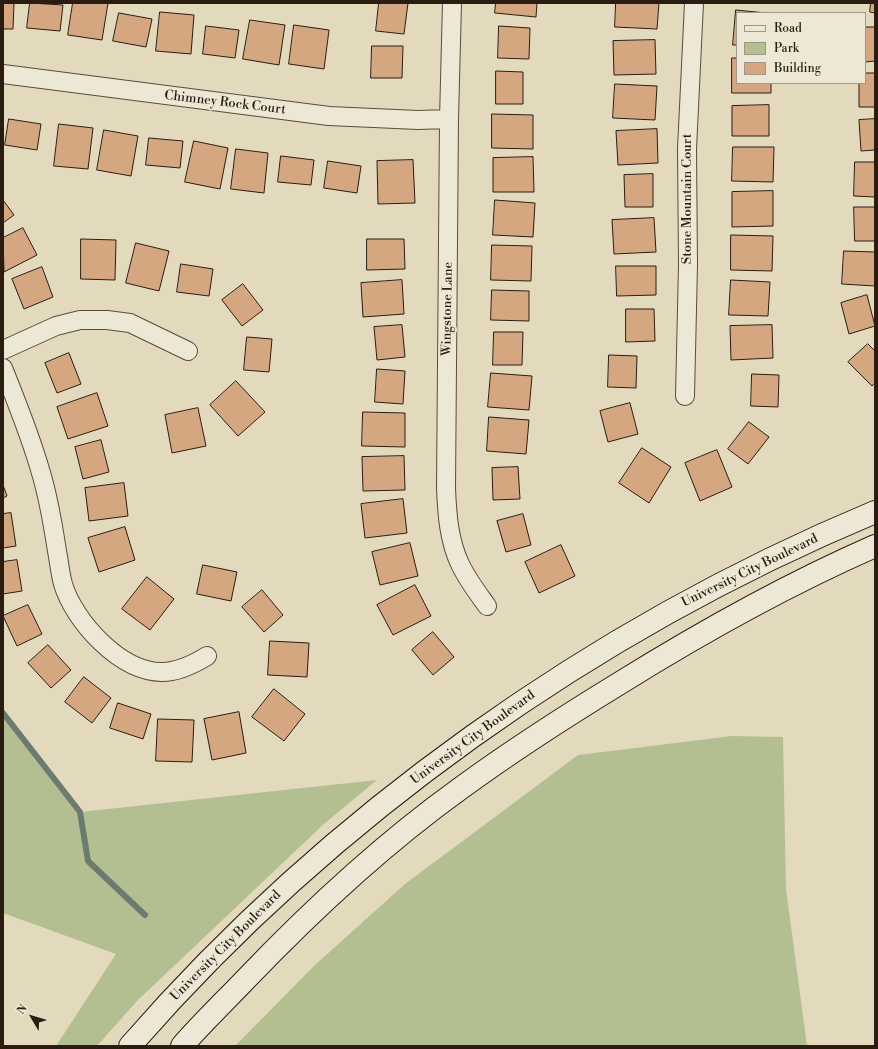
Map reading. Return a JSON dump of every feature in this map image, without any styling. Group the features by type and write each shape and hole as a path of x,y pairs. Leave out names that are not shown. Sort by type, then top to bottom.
{"main road":[{"name":"University City Boulevard","path":"130,1046 195,974 296,877 364,818 492,723 582,663 688,601 786,551 875,512"},
{"path":"182,1046 276,948 322,904 387,847 460,788 554,723 686,642 764,598 875,546"}],"street":[{"name":"Wingstone Lane","path":"452,3 449,119 446,488 448,522 459,563 487,606"},
{"name":"Stone Mountain Court","path":"685,396 688,265 687,149 694,3"},
{"name":"Chimney Rock Court","path":"3,74 329,116 418,120 449,119"},
{"path":"3,350 56,326 80,320 108,320 130,323 188,351"},
{"path":"3,368 42,474 63,584 73,606 86,627 109,648 130,663 144,669 162,672 169,671 188,667 207,656"}],"green space":[{"path":"3,713 80,812 377,780 325,823 137,1001 97,1046 56,1046 116,954 3,913"},
{"path":"732,736 783,737 786,889 807,1046 235,1046 315,965 405,884 578,755"}],"building":[{"path":"3,3 14,3 13,29 3,29"},
{"path":"30,3 63,5 60,31 27,28"},
{"path":"73,3 108,3 102,40 68,35"},
{"path":"379,3 408,3 404,34 376,31"},
{"path":"496,3 537,3 536,17 495,13"},
{"path":"616,3 659,3 657,29 615,27"},
{"path":"871,3 875,3 875,13 870,12"},
{"path":"736,10 756,12 736,12 736,45 733,45"},
{"path":"160,12 194,15 191,54 156,51"},
{"path":"119,13 152,19 146,47 113,41"},
{"path":"250,20 285,25 279,65 243,59"},
{"path":"294,25 329,30 324,69 289,64"},
{"path":"206,26 239,30 235,58 203,54"},
{"path":"499,26 530,28 529,59 498,58"},
{"path":"866,27 875,27 875,61 866,62"},
{"path":"655,40 656,74 614,75 613,41"},
{"path":"372,46 403,46 402,78 371,78"},
{"path":"732,58 736,58 736,84 771,84 771,93 732,93"},
{"path":"496,71 523,72 523,104 496,104"},
{"path":"866,73 875,73 875,107 859,107 859,84 866,84"},
{"path":"615,84 657,86 655,120 613,118"},
{"path":"769,105 769,136 732,136 732,106"},
{"path":"492,114 533,115 533,149 492,148"},
{"path":"9,119 41,124 37,150 5,145"},
{"path":"875,119 875,150 861,151 859,120"},
{"path":"59,124 93,128 88,169 54,166"},
{"path":"657,129 658,163 618,165 616,131"},
{"path":"104,130 138,136 131,176 97,170"},
{"path":"149,138 183,141 180,168 146,165"},
{"path":"194,141 228,148 220,189 185,182"},
{"path":"733,147 774,147 773,182 732,181"},
{"path":"236,149 268,153 264,193 231,189"},
{"path":"281,156 314,160 311,185 278,182"},
{"path":"533,157 534,192 493,192 493,158"},
{"path":"413,160 415,203 378,204 377,161"},
{"path":"328,161 361,166 357,193 324,188"},
{"path":"855,162 875,162 875,197 854,196"},
{"path":"653,174 653,207 625,207 624,175"},
{"path":"773,191 773,226 732,227 732,192"},
{"path":"3,200 14,215 3,223"},
{"path":"495,200 535,203 533,237 493,235"},
{"path":"854,207 875,207 875,241 855,241"},
{"path":"654,218 656,252 614,254 612,220"},
{"path":"23,228 37,255 4,272 3,238"},
{"path":"731,235 773,236 772,271 731,270"},
{"path":"81,239 116,240 115,280 81,279"},
{"path":"367,239 404,239 405,269 367,270"},
{"path":"136,243 169,251 159,291 126,283"},
{"path":"492,245 532,246 531,281 491,280"},
{"path":"844,251 875,252 875,286 842,284"},
{"path":"181,264 213,269 209,296 177,292"},
{"path":"616,266 656,266 656,295 617,296"},
{"path":"42,267 53,297 24,309 12,279"},
{"path":"402,280 404,314 363,317 361,283"},
{"path":"731,280 770,282 768,316 729,315"},
{"path":"243,284 263,310 242,326 222,300"},
{"path":"492,290 529,291 529,321 491,320"},
{"path":"867,295 875,326 849,334 841,303"},
{"path":"626,309 654,309 655,341 626,342"},
{"path":"402,325 405,357 377,360 374,327"},
{"path":"772,325 773,358 731,360 730,326"},
{"path":"494,332 523,332 522,365 493,365"},
{"path":"247,337 272,339 269,372 244,370"},
{"path":"868,344 875,351 875,383 872,386 848,362"},
{"path":"69,353 81,384 57,393 45,363"},
{"path":"609,355 637,356 636,388 608,387"},
{"path":"377,369 405,371 403,404 375,402"},
{"path":"491,373 532,376 529,410 488,407"},
{"path":"752,374 779,375 778,407 751,406"},
{"path":"236,381 265,412 238,436 210,405"},
{"path":"97,393 108,426 68,439 57,407"},
{"path":"630,403 638,434 608,442 600,411"},
{"path":"198,408 206,446 172,453 165,415"},
{"path":"363,412 405,413 405,447 362,446"},
{"path":"489,417 529,420 526,454 487,451"},
{"path":"749,422 769,437 748,464 728,449"},
{"path":"101,440 109,472 83,479 75,447"},
{"path":"642,448 671,467 649,503 619,483"},
{"path":"717,450 732,487 700,501 685,463"},
{"path":"404,456 405,490 363,491 362,457"},
{"path":"518,467 520,499 493,500 492,468"},
{"path":"124,483 128,516 89,521 85,488"},
{"path":"3,485 7,496 3,498"},
{"path":"403,499 407,533 365,538 361,504"},
{"path":"11,513 16,546 3,548 3,514"},
{"path":"523,514 531,545 506,552 497,521"},
{"path":"125,527 135,560 99,572 88,538"},
{"path":"410,543 418,576 380,585 372,552"},
{"path":"561,545 575,576 539,593 525,562"},
{"path":"17,560 22,591 3,594 3,562"},
{"path":"203,565 237,572 231,601 197,594"},
{"path":"147,577 174,599 150,630 122,609"},
{"path":"415,585 431,616 393,635 377,605"},
{"path":"262,590 283,615 264,632 242,607"},
{"path":"28,605 42,634 17,646 3,616"},
{"path":"433,632 454,657 433,675 412,650"},
{"path":"270,641 309,643 307,677 268,675"},
{"path":"48,645 71,670 51,688 28,663"},
{"path":"84,677 111,698 92,723 65,702"},
{"path":"274,689 305,714 284,741 252,717"},
{"path":"118,703 151,714 143,739 110,728"},
{"path":"239,712 246,753 212,760 204,719"},
{"path":"158,719 194,720 192,762 156,761"}],"waterway":[{"path":"3,713 80,812 88,861 145,915"}]}
